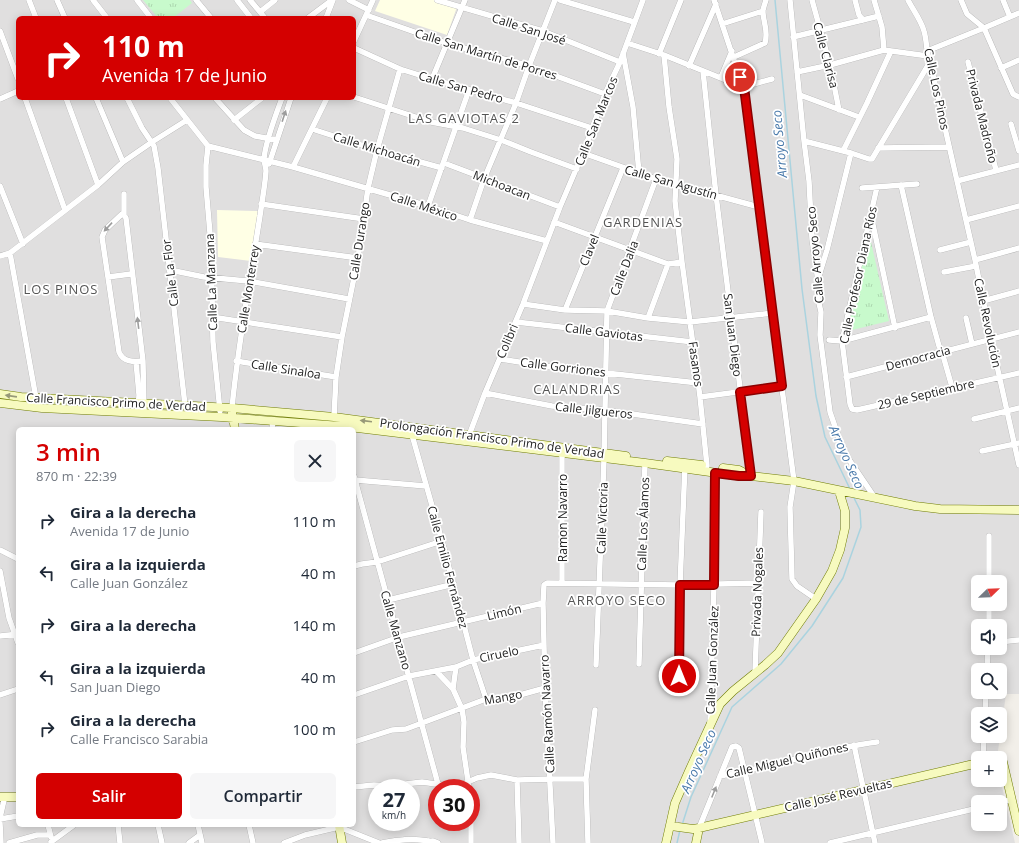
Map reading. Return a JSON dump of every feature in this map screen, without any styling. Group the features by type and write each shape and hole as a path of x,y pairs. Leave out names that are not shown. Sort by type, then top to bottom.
{"main road":[{"name":"Calle Francisco Primo de Verdad","path":"0,394 36,398 232,408"},
{"name":"Calle Francisco Primo de Verdad","path":"0,403 34,408 141,412 232,418"},
{"name":"Prolongación Francisco Primo de Verdad","path":"232,408 334,417 562,454 604,456 645,463 707,466 739,470 751,476"},
{"path":"232,408 232,418 234,427"},
{"name":"Prolongación Francisco Primo de Verdad","path":"232,418 273,425 318,427"},
{"name":"Prolongación Francisco Primo de Verdad","path":"356,429 412,435 468,438 685,466 715,473 794,481 871,497"},
{"path":"666,843 673,827 676,803 679,793 720,704 732,691 778,653 816,599 832,571 843,538 846,519 841,491"},
{"path":"871,497 915,506 940,509 1019,510"},
{"name":"Calle José Revueltas","path":"673,827 696,828 971,764"},
{"path":"1007,781 1019,831"},
{"path":"3,796 16,797"},
{"path":"339,827 342,843"},
{"path":"696,828 696,843"}],"street":[{"path":"29,0 35,16"},
{"path":"57,0 64,16"},
{"path":"93,0 105,16"},
{"path":"137,0 149,16"},
{"path":"196,0 209,16"},
{"path":"237,0 250,16"},
{"path":"250,0 263,16"},
{"path":"260,12 275,0"},
{"path":"311,16 333,0"},
{"path":"327,16 333,0"},
{"name":"Calle San Martín de Porres","path":"349,0 368,13 446,43 528,66 605,94"},
{"path":"356,37 373,0"},
{"name":"Calle San José","path":"437,0 542,31 620,62"},
{"path":"432,79 465,0"},
{"path":"470,220 484,179 516,103 528,66 555,0"},
{"path":"560,0 634,22"},
{"name":"Calle San Marcos","path":"547,241 577,169 605,94 620,62 643,0"},
{"path":"661,55 681,0"},
{"path":"721,77 733,54 765,42 766,26 763,11 766,0"},
{"name":"Calle Arroyo Seco","path":"790,0 809,181 812,239 818,280 818,299 821,312 820,335 830,412 840,441 850,462 871,497"},
{"name":"Calle Clarisa","path":"812,0 830,65 840,110"},
{"path":"855,0 859,15 863,20"},
{"path":"874,0 882,27 884,50"},
{"name":"Calle Los Pinos","path":"908,0 922,26 926,40 957,181"},
{"path":"961,0 967,14 984,28 1013,94 1018,97"},
{"path":"1003,0 1010,17"},
{"path":"689,66 715,2"},
{"path":"715,2 744,87 794,481 790,507 792,579 794,584 816,599"},
{"path":"722,24 763,11"},
{"path":"797,72 830,65 884,50 928,54 1019,13"},
{"path":"793,36 820,31 879,16"},
{"path":"0,31 16,74"},
{"path":"627,43 721,77 744,87 772,79"},
{"name":"Calle San Pedro","path":"356,49 400,68 432,79 516,103 592,128"},
{"path":"843,152 891,51"},
{"path":"623,53 633,106 639,173"},
{"name":"Fasanos","path":"661,55 677,159 675,201 700,397 707,466"},
{"path":"1001,68 1019,60"},
{"path":"804,141 872,159 930,62"},
{"name":"Privada Madroño","path":"968,62 996,170"},
{"name":"Calle Durango","path":"334,417 336,377 349,299 358,258 368,188 400,68"},
{"name":"San Juan Diego","path":"703,71 730,317 751,476"},
{"path":"428,206 469,90"},
{"path":"0,98 16,92"},
{"path":"800,95 860,117"},
{"path":"356,98 431,122 456,127 501,140 577,169"},
{"path":"26,100 65,210"},
{"path":"67,100 98,184"},
{"path":"97,100 123,162"},
{"path":"129,100 142,128 152,142"},
{"path":"172,100 208,146"},
{"path":"218,100 234,120 249,134 276,140"},
{"path":"234,120 259,100"},
{"path":"264,160 268,139 281,100"},
{"name":"Calle Monterrey","path":"266,170 271,162 276,140 290,100"},
{"path":"293,167 326,100"},
{"path":"0,256 10,253 23,244 123,162 187,120"},
{"path":"1011,124 1019,152"},
{"name":"Calle Michoacán","path":"312,129 377,150 443,166"},
{"name":"Calle La Flor","path":"152,142 158,168 185,405"},
{"name":"Calle México","path":"208,146 293,167 368,188 470,220 547,241"},
{"name":"Calle La Manzana","path":"208,146 206,187 211,245 213,342 221,417"},
{"path":"878,148 949,147"},
{"name":"Calle San Agustín","path":"583,153 656,180 759,207"},
{"path":"818,280 851,153"},
{"name":"Calle Monterrey","path":"232,408 236,361 244,320 248,281 266,170 264,160"},
{"path":"957,181 1019,165"},
{"name":"Michoacan","path":"443,166 484,179 560,207"},
{"name":"Clavel","path":"566,310 594,237 623,168"},
{"name":"Calle Dalia","path":"606,372 607,311 631,251 656,180"},
{"name":"Calle Revolución","path":"957,181 999,378 1016,444 1019,465"},
{"path":"862,188 917,184"},
{"path":"901,185 931,317 952,387"},
{"path":"0,186 23,244"},
{"name":"Calle Profesor Diana Ríos","path":"852,409 846,377 842,341 877,187"},
{"path":"124,194 124,215 142,361 141,412"},
{"path":"261,204 364,219"},
{"path":"966,220 1019,206"},
{"path":"871,213 895,328"},
{"path":"124,215 120,215 103,233 102,237 119,352 124,360 136,362 142,361"},
{"path":"554,222 668,264 682,262"},
{"name":"Colibri","path":"468,438 485,393 516,322 547,241"},
{"path":"940,250 971,242"},
{"path":"255,244 358,258"},
{"path":"944,272 1019,248"},
{"path":"10,253 36,398"},
{"path":"648,318 668,264"},
{"path":"170,270 204,277 248,281 349,299"},
{"path":"108,278 131,274"},
{"path":"983,301 1019,291"},
{"path":"523,304 566,310 607,311 648,318 690,322 773,313"},
{"path":"212,316 342,337"},
{"path":"829,340 842,341 895,328 931,317"},
{"path":"966,318 972,344"},
{"name":"Calle Gaviotas","path":"516,322 692,342"},
{"name":"Democracia","path":"846,377 1019,332"},
{"name":"Calle Gorriones","path":"500,359 551,367 698,383"},
{"name":"Calle Sinaloa","path":"236,361 336,377"},
{"path":"136,362 141,403"},
{"name":"Calle Victoria","path":"596,665 600,584 606,372"},
{"name":"29 de Septiembre","path":"852,409 857,410 952,387 1019,373"},
{"path":"700,397 782,386"},
{"name":"Calle Jilgueros","path":"485,393 552,406 604,410 703,424"},
{"path":"974,419 1019,408"},
{"name":"Calle Emilio Fernández","path":"412,435 454,584 473,660 486,699"},
{"path":"982,452 1016,444"},
{"name":"Ramon Navarro","path":"562,454 562,583"},
{"name":"Calle Los Álamos","path":"639,664 640,584 645,463"},
{"path":"679,691 680,585 685,466"},
{"name":"Calle Juan González","path":"710,727 714,585 715,473"},
{"path":"356,478 426,486"},
{"name":"Calle Manzano","path":"356,485 437,779"},
{"name":"Privada Nogales","path":"755,673 757,583 761,512"},
{"path":"989,536 989,575"},
{"path":"356,566 377,562 442,542"},
{"path":"0,550 16,558"},
{"path":"0,571 2,594 9,618 16,632"},
{"name":"Calle Ramón Navarro","path":"553,843 551,779 545,688 543,603 544,585 546,583 562,583"},
{"path":"562,583 680,585 757,583"},
{"path":"388,600 454,584"},
{"name":"Limón","path":"356,652 399,638 543,603"},
{"path":"0,636 16,634"},
{"path":"1007,641 1019,640"},
{"name":"Ciruelo","path":"356,694 409,676 456,667 473,660 544,644"},
{"path":"453,690 456,667"},
{"path":"436,671 453,690 462,709 464,722 463,747 468,779"},
{"name":"Mango","path":"356,741 392,730 406,729 422,724 486,699 509,698 545,688"},
{"path":"0,695 16,690"},
{"path":"588,843 586,779 595,710"},
{"name":"Calle Miguel Quiñones","path":"720,776 746,772 854,745 877,742"},
{"path":"854,745 875,843"},
{"path":"696,828 732,747 736,746 746,772 762,843"},
{"path":"476,779 491,775 517,780 586,779"},
{"path":"517,780 519,843"},
{"path":"356,787 428,783"},
{"path":"3,796 0,818 16,816"},
{"path":"1007,801 1011,800"},
{"path":"830,843 971,810"},
{"path":"0,823 1,843"},
{"path":"48,827 51,842 71,827"},
{"path":"118,827 120,843"},
{"path":"158,827 162,843"},
{"path":"198,827 202,843"},
{"path":"249,827 253,843"},
{"path":"284,843 305,835 335,827"},
{"path":"342,827 352,831 366,840 380,843 415,838 438,843"},
{"path":"471,831 471,843"},
{"path":"9,843 37,835 50,835"},
{"path":"189,843 200,835"},
{"path":"422,843 428,841"}],"shaded area":[{"path":"0,0 1019,0 1019,694 1007,694 1007,663 971,663 971,699 1005,699 1004,707 971,707 971,743 999,743 998,751 971,751 971,787 1002,787 1004,795 971,795 971,831 1007,831 1007,808 1015,843 0,843"},
{"path":"380,0 434,0 457,7 447,35 375,11"},
{"path":"217,210 258,211 251,261 218,257"}],"green space":[{"path":"143,0 190,0 192,3 176,16 156,16"},
{"path":"868,237 870,238 889,321 848,331"}],"waterway":[{"name":"Arroyo Seco","path":"775,0 802,289 816,396 825,437 850,489"},
{"name":"Arroyo Seco","path":"682,825 691,797 732,707 781,664 812,626 843,578 861,527 860,510 853,496"},
{"name":"Arroyo Seco","path":"677,843 680,830"}],"district":[{"name":"LAS GAVIOTAS 2","path":"464,118"},
{"name":"GARDENIAS","path":"643,222"},
{"name":"LOS PINOS","path":"61,289"},
{"name":"CALANDRIAS","path":"577,389"},
{"name":"ARROYO SECO","path":"617,600"}],"route":[{"path":"679,676 680,585 714,585 715,473 751,476 740,392 782,386 744,87 740,77"}]}
